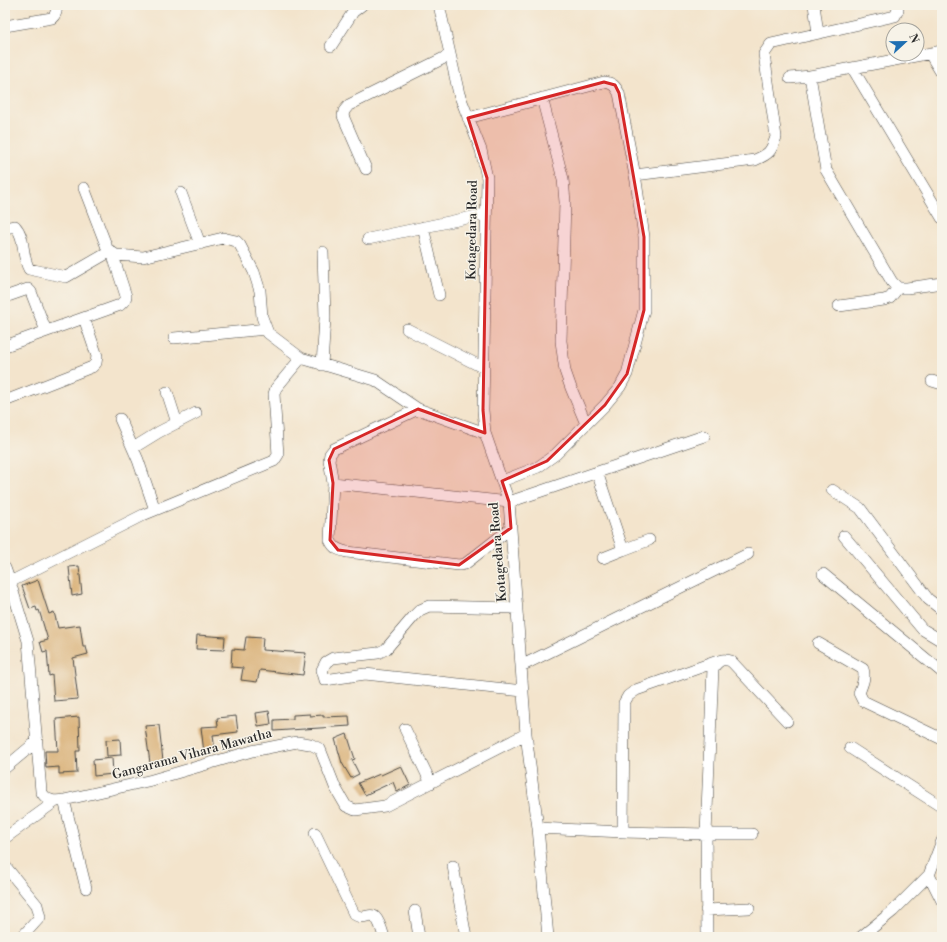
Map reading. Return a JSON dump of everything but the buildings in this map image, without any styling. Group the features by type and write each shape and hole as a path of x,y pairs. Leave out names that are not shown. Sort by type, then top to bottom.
{"street":[{"path":"5,26 52,18 55,16 57,11 56,5"},
{"name":"Kotagedara Road","path":"439,5 459,94 481,150 487,178 483,410 485,433 509,502 526,734 538,828 548,937"},
{"path":"814,5 818,33"},
{"path":"635,175 755,160 767,155 772,150 776,137 764,54 771,44 895,16 898,10 897,5"},
{"path":"331,46 356,7"},
{"path":"790,78 853,69 942,51"},
{"path":"930,54 942,74"},
{"path":"366,169 343,116 346,108 349,105 450,55"},
{"path":"853,69 942,218"},
{"path":"810,76 826,170 892,282 898,288"},
{"path":"468,118 604,82 609,82 615,85 619,93 635,175 644,237 644,310 627,374 620,387 586,424 548,461 538,467 502,481"},
{"path":"542,98 563,179 565,202 561,341 565,371 586,424"},
{"path":"5,346 120,305 125,300 113,253 106,245 84,188"},
{"path":"181,193 200,244"},
{"path":"368,239 486,214"},
{"path":"5,228 15,226 19,230 22,237 25,259 29,269 66,277 113,253 143,257 223,238 236,241 240,245 254,272 260,291 262,318 268,333 302,358 374,380 418,409 485,433"},
{"path":"423,228 439,295"},
{"path":"322,365 325,318 323,252"},
{"path":"839,306 884,300 890,298 898,288 942,283"},
{"path":"5,297 28,289 31,292 46,331"},
{"path":"5,401 92,367 96,363 97,356 84,318"},
{"path":"174,338 266,329"},
{"path":"407,329 484,368"},
{"path":"10,582 154,510 274,461 277,457 278,448 274,394 276,388 302,358"},
{"path":"168,392 178,423"},
{"path":"418,409 334,449 330,454 329,460 333,483 330,540 333,546 338,550 459,565 465,564 511,528"},
{"path":"133,448 159,432 196,413"},
{"path":"120,419 133,448 154,510"},
{"path":"333,483 509,502 704,436"},
{"path":"596,472 623,550"},
{"path":"832,490 860,508 928,599 942,610"},
{"path":"844,536 922,630 942,641"},
{"path":"603,558 649,540"},
{"path":"521,666 748,554"},
{"path":"5,568 28,641 41,791 49,800 60,801"},
{"path":"823,574 942,672"},
{"path":"517,608 429,606 420,610 414,616 386,649 378,652 333,658 326,662 322,670 325,680 365,674 523,691"},
{"path":"818,643 863,669 864,678 859,693 863,701 942,739"},
{"path":"623,832 624,703 628,696 636,690 724,659 731,661 787,721"},
{"path":"707,937 706,834 713,668 718,661"},
{"path":"405,729 432,783"},
{"name":"Gangarama Vihara Mawatha","path":"60,801 152,780 252,751 297,742 310,744 320,749 335,787 346,806 355,810 385,806 526,734"},
{"path":"5,768 36,742"},
{"path":"850,748 942,807"},
{"path":"5,838 60,801"},
{"path":"60,801 86,888"},
{"path":"538,828 623,832 752,834"},
{"path":"315,833 354,914 361,917 372,915 376,916 384,937"},
{"path":"866,935 893,911 929,875 942,843"},
{"path":"5,866 37,905 39,911 40,917 22,937"},
{"path":"453,866 466,937"},
{"path":"929,875 942,901"},
{"path":"706,910 749,908"},
{"path":"415,911 419,937"}],"highlighted area":[{"path":"604,82 615,85 619,93 644,237 644,310 627,374 605,405 547,461 502,481 509,502 511,528 459,565 338,550 330,540 333,483 329,460 334,449 418,409 485,433 483,410 487,178 468,118"}]}
